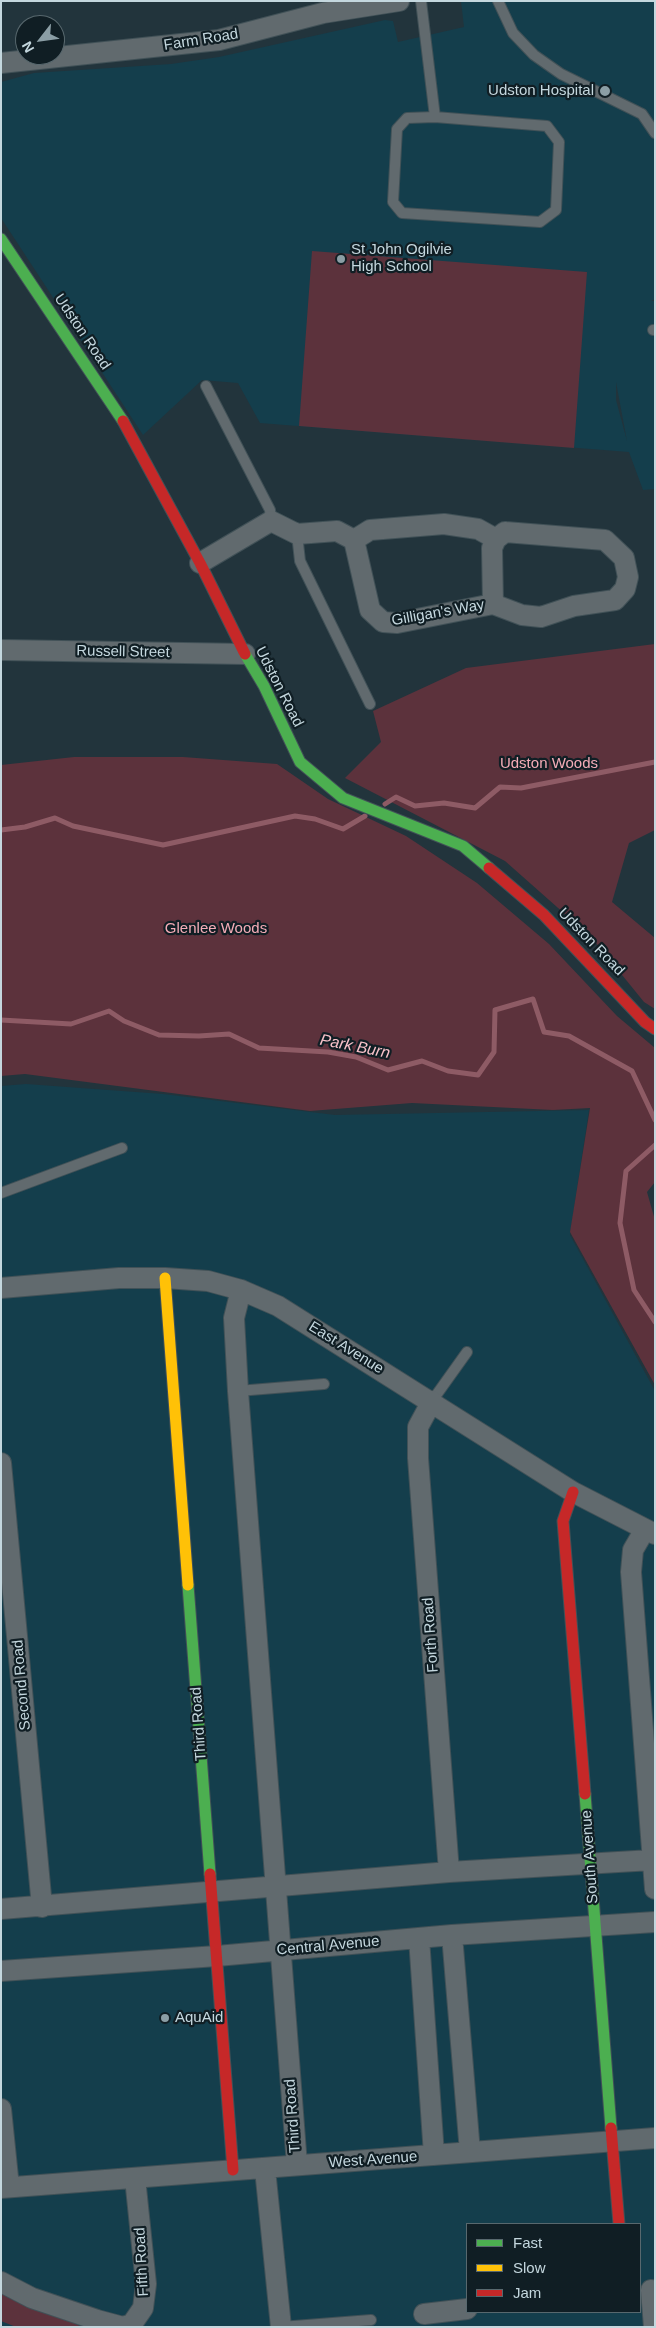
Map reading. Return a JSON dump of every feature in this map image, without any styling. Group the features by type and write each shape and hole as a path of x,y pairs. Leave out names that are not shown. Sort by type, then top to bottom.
{"street":[{"name":"Farm Road","path":"1,63 219,40 323,13 399,1"},
{"name":"Udston Road","path":"1,239 122,419 200,563 245,654 264,686 300,762 342,798 463,846 544,915 645,1022 655,1028"},
{"path":"200,563 271,521 297,534 337,531 354,540 370,530 444,524 478,529 496,539"},
{"path":"505,532 605,540 624,558 628,577 625,589 615,600 574,606 541,616 522,616 493,604 492,548 496,539 505,532"},
{"name":"Gilligan's Way","path":"354,540 370,610 383,622 397,623 493,604"},
{"name":"Russell Street","path":"1,650 245,654"},
{"name":"East Avenue","path":"1,1288 119,1278 165,1278 208,1281 241,1290 278,1306 432,1401 573,1492 650,1533"},
{"name":"Third Road","path":"165,1278 233,2170"},
{"name":"Third Road","path":"241,1290 234,1318 238,1392 297,2166"},
{"name":"Forth Road","path":"432,1401 418,1427 418,1458 449,1872"},
{"name":"Second Road","path":"1,1463 42,1908"},
{"name":"South Avenue","path":"573,1492 563,1521 619,2223"},
{"path":"650,1533 633,1550 631,1572 655,1889"},
{"path":"1,1909 42,1908 449,1872 652,1860"},
{"name":"Central Avenue","path":"1,1971 217,1956 452,1935 655,1922"},
{"path":"452,1935 470,2152"},
{"path":"419,1938 434,2155"},
{"path":"1,2109 5,2188"},
{"name":"West Avenue","path":"5,2188 655,2138"},
{"path":"265,2168 281,2327"},
{"name":"Fifth Road","path":"1,2282 32,2298 97,2320 122,2327 132,2324 143,2308 146,2284 135,2178"},
{"path":"648,2290 654,2327"},
{"path":"424,2314 466,2309"}],"lane":[{"path":"421,1 435,118"},
{"path":"498,1 513,33 534,55 561,74 655,120"},
{"path":"642,114 655,133"},
{"path":"407,118 435,118 546,126 559,142 556,210 540,222 402,213 393,202 397,128 407,118"},
{"path":"206,386 270,510 271,521"},
{"path":"297,534 300,561 370,704"},
{"path":"1,1193 122,1148"},
{"path":"432,1401 468,1352"},
{"path":"238,1392 324,1384"},
{"path":"281,2327 371,2320"}],"shaded area":[{"name":"St John Ogilvie High School","path":"461,1 655,1 655,299 651,301 655,301 655,489 643,490 629,452 260,423 238,383 202,380 143,435 1,218 1,82 34,73 171,64 219,57 385,20 393,21 398,42 464,27","holes":["616,382 627,441 616,400"]},
{"path":"26,1084 163,1094 335,1115 589,1110 570,1235 655,1391 655,2327 7,2327 1,2325 1,1086"}],"green space":[{"path":"312,251 587,272 574,448 299,426"},
{"name":"Udston Woods","path":"655,644 655,830 629,843 612,902 655,938 655,1009 644,1002 592,938 505,861 345,778 381,742 373,711 466,668"},
{"name":"Glenlee Woods","path":"74,757 183,757 277,764 328,799 406,836 477,883 549,944 617,1016 655,1048 655,1182 647,1192 655,1220 655,1385 570,1232 590,1108 553,1110 412,1103 310,1111 25,1074 1,1076 1,765"},
{"path":"1,2287 82,2327 16,2327 1,2321"}],"waterway":[{"path":"385,804 396,797 415,806 444,803 475,808 500,787 521,788 655,762"},
{"path":"1,830 25,827 55,818 73,826 163,845 295,816 315,819 343,829 365,816"},
{"name":"Park Burn","path":"1,1020 71,1024 109,1011 124,1021 159,1035 199,1036 229,1034 259,1048 328,1052 356,1057 388,1070 422,1061 448,1071 478,1075 494,1052 495,1010 533,999 544,1032 569,1036 632,1071 655,1120"},
{"name":"Park Burn","path":"655,1145 626,1171 620,1223 634,1290 655,1322"}],"traffic: fast":[{"path":"1,239 123,421"},
{"path":"245,654 264,686 300,762 343,798 463,846 489,868"},
{"path":"188,1585 210,1874"},
{"path":"585,1794 611,2128"}],"traffic: slow":[{"path":"165,1278 188,1585"}],"traffic: jam":[{"path":"123,421 200,563 245,654"},
{"path":"489,868 544,915 645,1022 655,1029"},
{"path":"573,1492 563,1521 585,1794"},
{"path":"210,1874 233,2170"},
{"path":"611,2128 619,2223"}],"place":[{"name":"Udston Hospital","path":"605,91"},
{"name":"St John Ogilvie High School","path":"341,259"},
{"name":"AquAid","path":"165,2018"}]}
